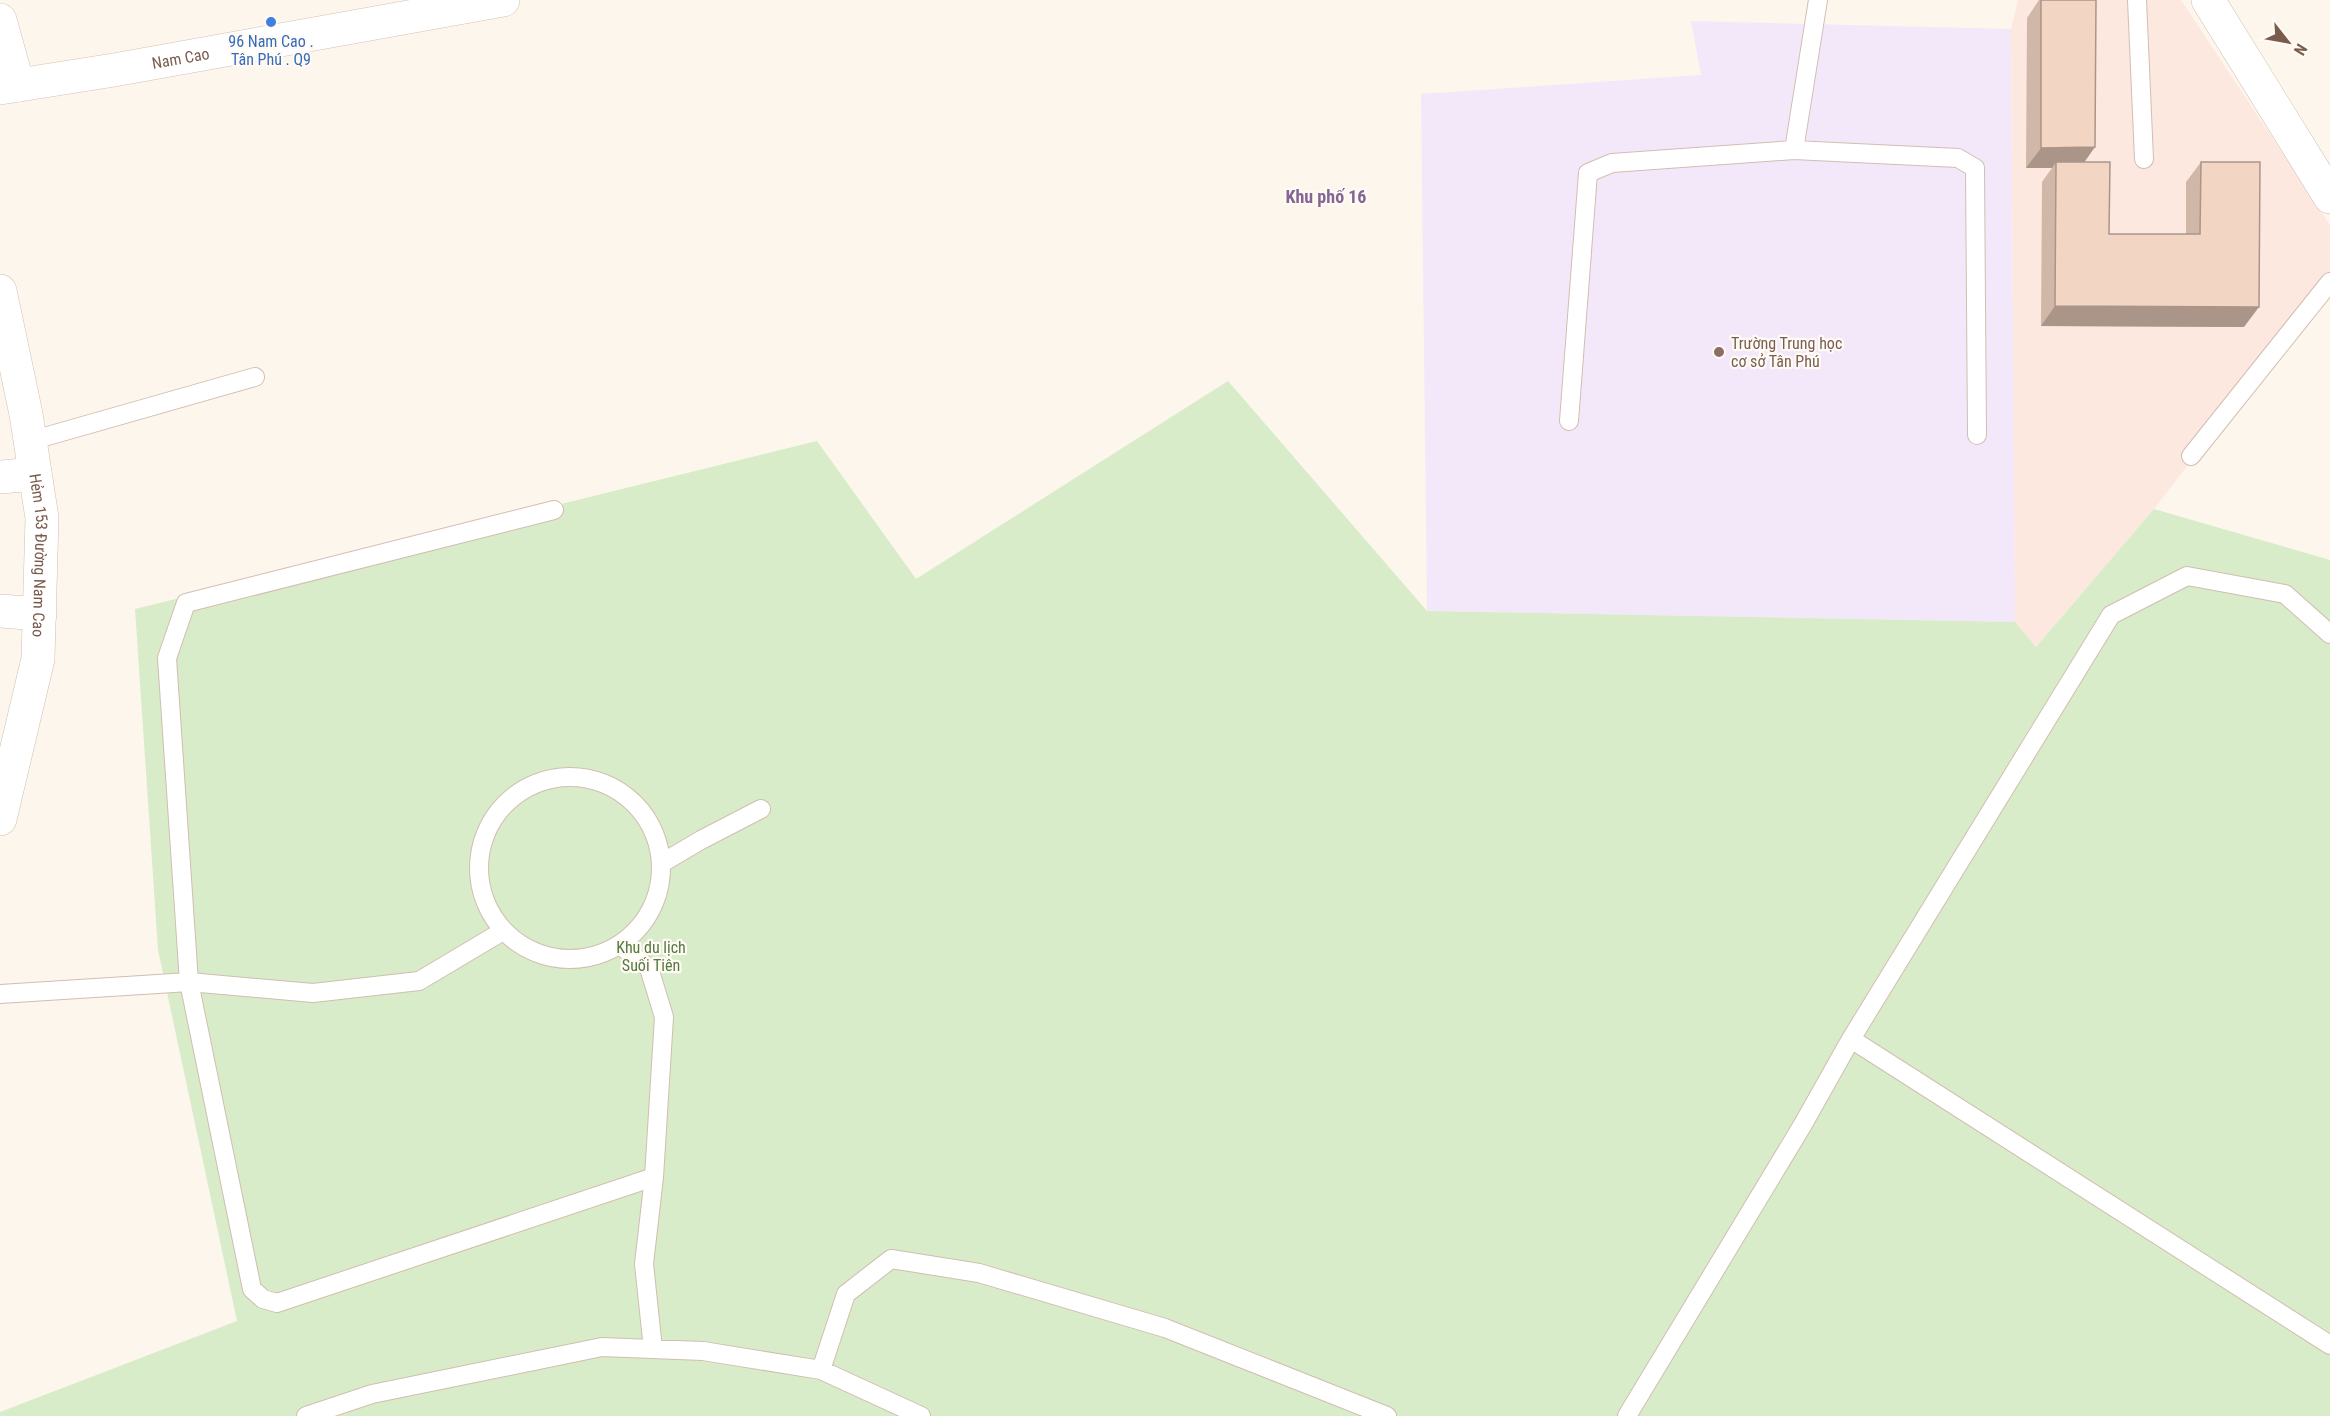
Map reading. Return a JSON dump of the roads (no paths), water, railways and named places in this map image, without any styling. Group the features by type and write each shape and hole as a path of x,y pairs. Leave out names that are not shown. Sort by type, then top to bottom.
{"street":[{"name":"Nam Cao","path":"9,86 503,0"},
{"path":"2208,0 2329,193"},
{"path":"0,20 9,86"},
{"name":"Hẻm 153 Đường Nam Cao","path":"0,291 30,441 42,518 38,659 0,819"},
{"path":"0,477 35,474"},
{"path":"0,611 40,614"}],"lane":[{"path":"1794,150 1818,0"},
{"path":"2137,0 2144,159"},
{"path":"1569,421 1588,173 1612,163 1794,150 1958,158 1975,168 1977,435"},
{"path":"2191,456 2330,282"},
{"path":"30,441 255,377"},
{"path":"554,510 186,603 167,658 189,982 252,1289 263,1299 277,1303 654,1178"},
{"path":"1627,1416 1802,1126 1851,1039 2111,615 2187,576 2285,594 2330,634"},
{"path":"582,776 613,786 638,805 655,832 662,863 658,895 644,924 621,946 591,958 559,960 528,951 503,931 485,904 478,873 482,841 497,813 521,790 550,778 582,776"},
{"path":"662,863 761,809"},
{"path":"0,994 189,982 313,993 419,981 503,931"},
{"path":"621,946 649,968 664,1017 654,1178 644,1264 652,1349"},
{"path":"1851,1039 2330,1345"},
{"path":"821,1370 846,1294 891,1259 979,1273 1165,1328 1387,1416"},
{"path":"306,1416 372,1395 602,1347 703,1351 821,1370 921,1416"}],"place":[{"name":"96 Nam Cao . Tân Phú . Q9","path":"271,22"},
{"name":"Trường Trung học cơ sở Tân Phú","path":"1719,352"}],"district":[{"name":"Khu phố 16","path":"1326,196"}],"park label":[{"name":"Khu du lịch Suối Tiên","path":"651,956"}]}
